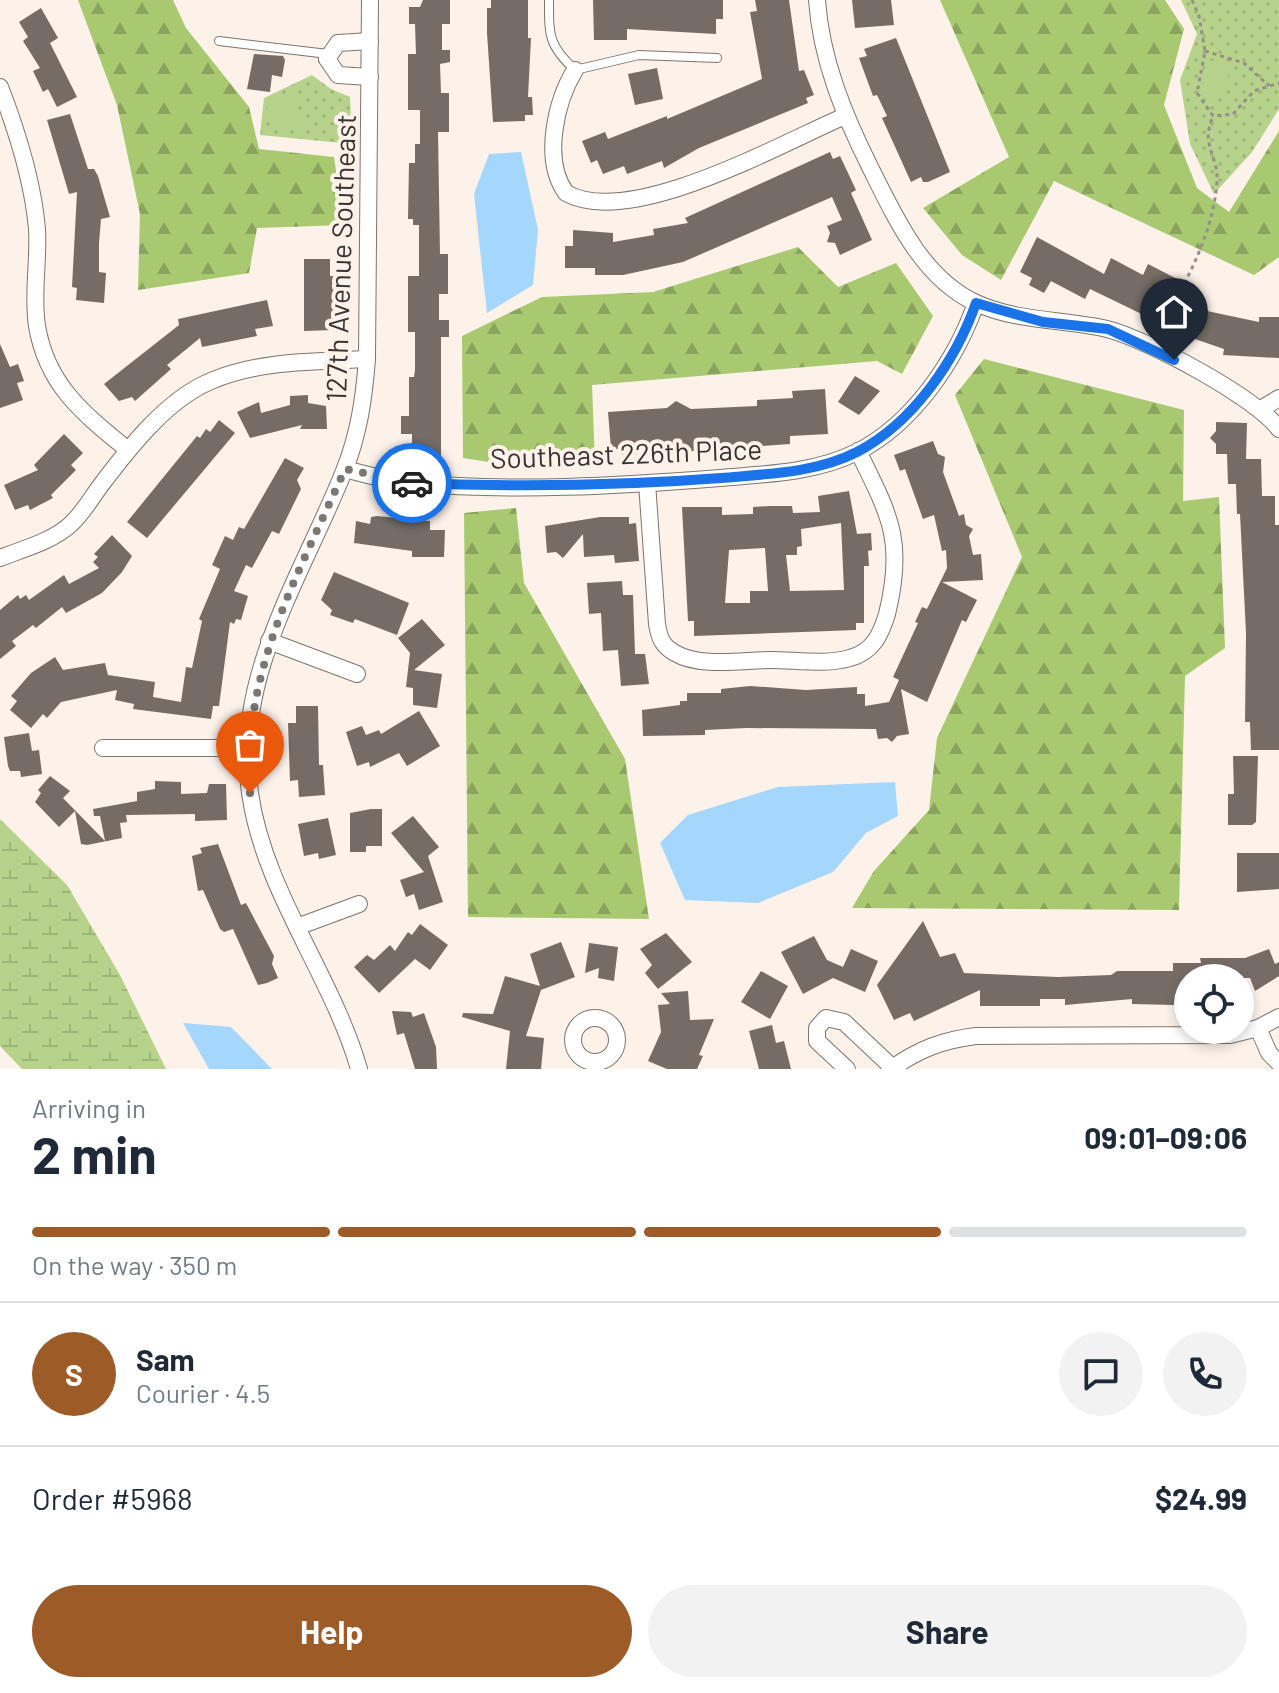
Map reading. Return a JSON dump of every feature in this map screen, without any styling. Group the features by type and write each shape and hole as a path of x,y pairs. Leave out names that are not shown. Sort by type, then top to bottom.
{"street":[{"name":"127th Avenue Southeast","path":"359,1069 348,1033 297,927 260,837 250,793 247,748 255,690 269,641 345,469 362,414 367,359 370,0"},
{"path":"817,0 833,80 845,116 902,229 930,267 976,303 1043,322 1108,329 1151,348 1261,409 1279,429"},
{"path":"328,54 338,43 370,41"},
{"name":"127th Avenue Southeast","path":"328,54 328,66 338,75 370,77"},
{"path":"575,70 563,89 556,116 555,171 566,193 590,202 627,202 671,192 845,116"},
{"path":"0,87 31,193 37,229 37,325 44,352 74,406 128,450"},
{"name":"Southeast 226th Place","path":"345,469 411,483 647,483 788,472 858,451 918,402 964,336 976,303"},
{"path":"0,558 52,537 72,524 128,450 175,405 208,382 243,369 367,359"},
{"path":"1261,409 1279,398"},
{"path":"647,483 657,624 662,643 677,655 701,661 838,659 862,652 874,644 882,632 897,564 891,522 858,451"},
{"path":"269,641 357,674"},
{"path":"103,748 247,748"},
{"path":"297,927 359,904"},
{"path":"847,1069 817,1041 817,1028 826,1018 844,1022 892,1068 915,1052 943,1040 976,1036 1230,1035 1258,1028 1279,1017"},
{"path":"1258,1028 1269,1053 1279,1063"}],"lane":[{"path":"549,0 549,35 557,53 575,70 639,55 717,58"},
{"path":"219,41 328,54"}],"path":[{"path":"1192,0 1199,16 1205,51 1197,93 1213,116"},
{"path":"1205,51 1244,63 1269,86"},
{"path":"1213,116 1233,114 1249,95 1279,83"},
{"path":"1151,348 1203,249 1217,185 1206,139 1213,116"}],"green space":[{"path":"78,0 173,0 186,28 249,107 259,149 334,157 344,225 257,228 249,273 138,290 140,214 117,105"},
{"path":"940,0 1165,0 1184,29 1164,105 1197,188 1229,212 1279,131 1279,257 1254,275 1054,181 1001,280 962,255 923,208 1009,157"},
{"path":"1181,0 1279,0 1279,109 1252,152 1214,194 1190,144 1180,80 1197,34"},
{"path":"1206,60 1230,63 1226,97 1202,94"},
{"path":"312,75 331,89 350,97 352,144 260,135 264,98"},
{"path":"291,92 304,124 279,135 265,103"},
{"path":"798,247 838,287 896,263 933,316 902,374 877,361 592,385 595,464 514,466 463,458 462,336 542,297 653,292"},
{"path":"984,359 1184,410 1183,501 1219,497 1225,648 1185,676 1179,910 852,908 874,871 929,810 937,738 1022,557 955,395"},
{"path":"516,508 524,583 625,759 649,919 468,917 464,513"},
{"path":"0,819 67,885 120,975 166,1069 22,1069 0,1046"}],"water":[{"path":"521,152 538,230 533,285 487,313 474,194 489,154"},
{"path":"895,782 898,816 866,833 833,872 758,903 685,900 660,843 688,815 778,787"},
{"path":"183,1023 231,1027 272,1069 209,1069"}],"building":[{"path":"423,0 450,0 450,24 442,24 442,50 450,50 450,62 440,64 441,93 449,93 449,132 438,132 440,254 448,254 448,294 439,294 439,320 449,320 449,337 441,337 441,456 412,456 412,434 401,434 401,416 409,416 409,377 414,377 415,370 415,332 408,332 408,276 419,276 419,225 413,225 413,219 408,219 409,163 415,163 415,144 420,144 420,110 408,110 408,54 416,54 415,24 409,24 409,7 420,7"},
{"path":"491,0 528,0 528,38 531,38 528,97 532,97 533,115 525,115 525,121 493,122 487,33 487,8 491,8"},
{"path":"593,0 723,0 723,19 716,19 716,34 627,29 627,40 594,40"},
{"path":"755,0 789,0 799,71 804,70 814,95 806,98 808,103 699,148 664,168 662,161 627,174 624,166 603,174 597,160 591,163 582,141 605,132 608,139 667,116 667,119 762,79 750,12 757,11"},
{"path":"852,0 891,0 894,25 855,28"},
{"path":"41,8 58,38 50,43 77,97 57,107 48,89 43,92 33,71 40,68 23,41 28,37 19,22"},
{"path":"896,38 950,172 928,182 923,182 921,177 911,182 882,118 887,116 877,95 873,96 859,58 867,56 864,49"},
{"path":"254,54 283,56 285,60 282,77 272,75 270,92 247,89"},
{"path":"657,68 663,99 635,105 628,74"},
{"path":"70,114 88,169 94,169 98,176 110,217 101,219 99,243 99,272 106,273 104,303 76,300 77,288 72,287 77,192 69,194 47,120"},
{"path":"830,152 833,159 840,156 856,190 851,193 872,240 840,255 835,243 827,242 830,233 827,226 842,220 832,197 683,262 623,275 595,275 595,268 565,268 565,246 573,246 573,230 613,233 613,242 654,235 653,229 688,223 685,218"},
{"path":"1037,237 1104,274 1111,258 1143,275 1148,264 1179,280 1172,293 1196,306 1204,303 1207,311 1259,322 1259,317 1279,317 1279,358 1223,355 1224,349 1189,337 1090,289 1085,299 1051,281 1044,293 1029,285 1032,278 1020,272"},
{"path":"304,259 330,259 330,276 337,276 337,319 332,319 332,330 304,331"},
{"path":"267,300 273,326 255,329 257,336 202,347 200,338 167,365 171,369 135,401 132,397 119,401 104,384 179,325 178,319"},
{"path":"0,344 10,367 18,364 24,381 17,383 23,400 0,408"},
{"path":"855,376 880,391 859,415 838,402"},
{"path":"825,389 828,434 790,436 790,444 694,451 622,455 618,449 611,449 608,412 667,408 676,401 691,409 757,406 757,400 793,398 792,391"},
{"path":"308,395 308,403 326,406 327,429 300,429 302,425 250,438 237,412 259,402 261,413 290,405 290,396"},
{"path":"219,420 235,433 147,538 127,522 197,436 200,438 206,429 210,432"},
{"path":"1216,422 1247,423 1246,459 1261,459 1262,496 1275,496 1275,525 1279,525 1279,750 1251,750 1250,722 1245,722 1246,633 1240,514 1237,514 1236,484 1228,484 1227,454 1216,454 1216,444 1210,438 1216,431"},
{"path":"64,434 83,453 71,465 76,470 51,495 53,498 30,510 28,505 15,510 4,485 38,470 34,465"},
{"path":"933,441 938,454 945,457 943,472 959,516 964,514 966,525 973,529 969,536 973,555 981,554 983,580 942,582 977,600 966,622 962,620 927,702 901,689 909,734 897,736 892,742 887,738 878,739 876,729 746,728 705,730 705,735 643,736 642,710 680,705 680,701 687,701 687,693 721,693 721,689 750,686 806,690 857,687 857,694 865,694 865,706 889,702 899,680 893,677 918,623 915,622 922,607 927,609 947,568 946,550 942,551 934,515 923,519 905,469 900,471 894,455"},
{"path":"285,458 304,468 297,480 301,489 279,534 272,531 252,568 246,565 234,591 248,596 241,620 236,619 234,624 230,622 219,706 213,706 211,719 133,709 134,704 115,700 117,690 61,702 47,718 43,714 31,728 10,710 17,701 11,696 31,673 55,657 63,670 105,663 108,675 155,682 153,697 181,702 186,667 192,668 202,621 199,619 220,569 212,565 225,536 233,540 239,527 244,529"},
{"path":"849,491 857,534 871,533 869,566 864,566 864,623 856,623 856,630 694,636 694,621 688,621 682,507 722,507 722,515 753,514 753,507 770,506 792,506 793,513 820,512 818,496","holes":["841,523 844,590 790,591 786,555 797,555 797,547 802,546 801,529","765,548 768,591 750,591 750,603 725,603 729,550"]},
{"path":"371,517 430,521 430,530 445,530 444,557 412,557 412,551 354,543 356,521 370,524"},
{"path":"600,517 629,517 629,524 636,523 639,561 615,563 614,555 584,557 583,534 563,558 556,552 547,553 545,526"},
{"path":"112,535 132,556 122,572 102,593 66,613 62,607 36,628 33,625 12,641 16,646 0,659 0,610 18,595 20,599 26,595 29,600 64,575 69,584 99,568 93,562 98,557 94,554"},
{"path":"334,572 409,603 397,635 355,619 353,623 330,615 332,610 321,600"},
{"path":"622,581 623,595 633,595 635,654 645,654 649,684 621,686 618,650 603,651 601,613 589,614 587,583"},
{"path":"422,619 445,645 414,670 442,674 437,708 413,705 413,688 406,687 410,653 398,638"},
{"path":"296,706 318,706 319,765 323,765 325,795 299,797 298,780 290,781 288,723 296,723"},
{"path":"419,711 440,746 407,766 399,753 370,767 369,762 357,766 346,732 362,726 366,735 379,730 381,734"},
{"path":"29,733 32,751 39,750 42,774 21,777 20,771 10,771 4,737"},
{"path":"1233,756 1258,756 1256,822 1252,825 1228,825 1228,794 1234,794"},
{"path":"50,776 70,791 63,798 105,841 100,816 94,816 93,809 137,801 137,792 155,789 155,781 181,782 181,794 207,793 209,784 226,784 227,820 195,821 195,814 126,815 127,822 120,823 122,838 87,845 81,844 75,811 59,827 35,802 41,793 38,790"},
{"path":"382,809 382,846 366,846 366,852 350,852 350,813"},
{"path":"413,816 439,847 428,856 443,902 419,910 414,894 406,897 400,880 424,872 391,833"},
{"path":"328,818 336,855 319,859 318,853 304,856 298,824"},
{"path":"218,844 241,905 246,903 274,956 272,964 278,978 267,983 258,985 233,929 224,932 220,929 203,890 198,891 192,856 202,853 200,848"},
{"path":"1237,853 1279,853 1279,889 1237,892"},
{"path":"923,921 940,957 955,953 964,973 1058,977 1111,975 1117,971 1173,971 1173,963 1201,963 1200,958 1245,958 1269,949 1275,964 1279,962 1279,976 1255,991 1254,964 1174,964 1174,1005 1132,1004 1132,999 1065,1005 1065,999 1040,999 1040,1006 980,1006 980,990 914,1021 910,1013 894,1020 877,985"},
{"path":"420,924 448,945 430,970 415,959 379,993 354,967 367,955 374,960 390,945 395,951 408,932 412,935"},
{"path":"666,933 692,962 658,989 645,973 652,965 640,949"},
{"path":"814,936 827,960 843,967 851,949 878,961 865,992 833,978 803,994 781,952"},
{"path":"561,942 575,977 541,990 526,1036 544,1038 541,1069 506,1069 510,1031 462,1017 463,1013 493,1014 505,976 540,986 530,954"},
{"path":"589,943 618,947 614,981 598,978 599,968 585,973"},
{"path":"761,971 788,986 770,1019 741,1002"},
{"path":"688,991 690,1020 714,1019 699,1055 703,1056 697,1069 667,1069 648,1061 661,1032 658,1005 670,1004 661,993"},
{"path":"392,1011 411,1012 413,1017 424,1013 436,1047 437,1069 415,1069 404,1033 397,1035"},
{"path":"772,1025 776,1043 784,1041 791,1069 759,1069 749,1031"}],"way so far":[{"path":"250,793 247,748 255,690 269,641 345,469 381,479 412,483"}],"route":[{"path":"412,483 624,485 788,472 826,463 858,451 918,402 964,336 976,303 1043,322 1108,329 1174,360"}]}
